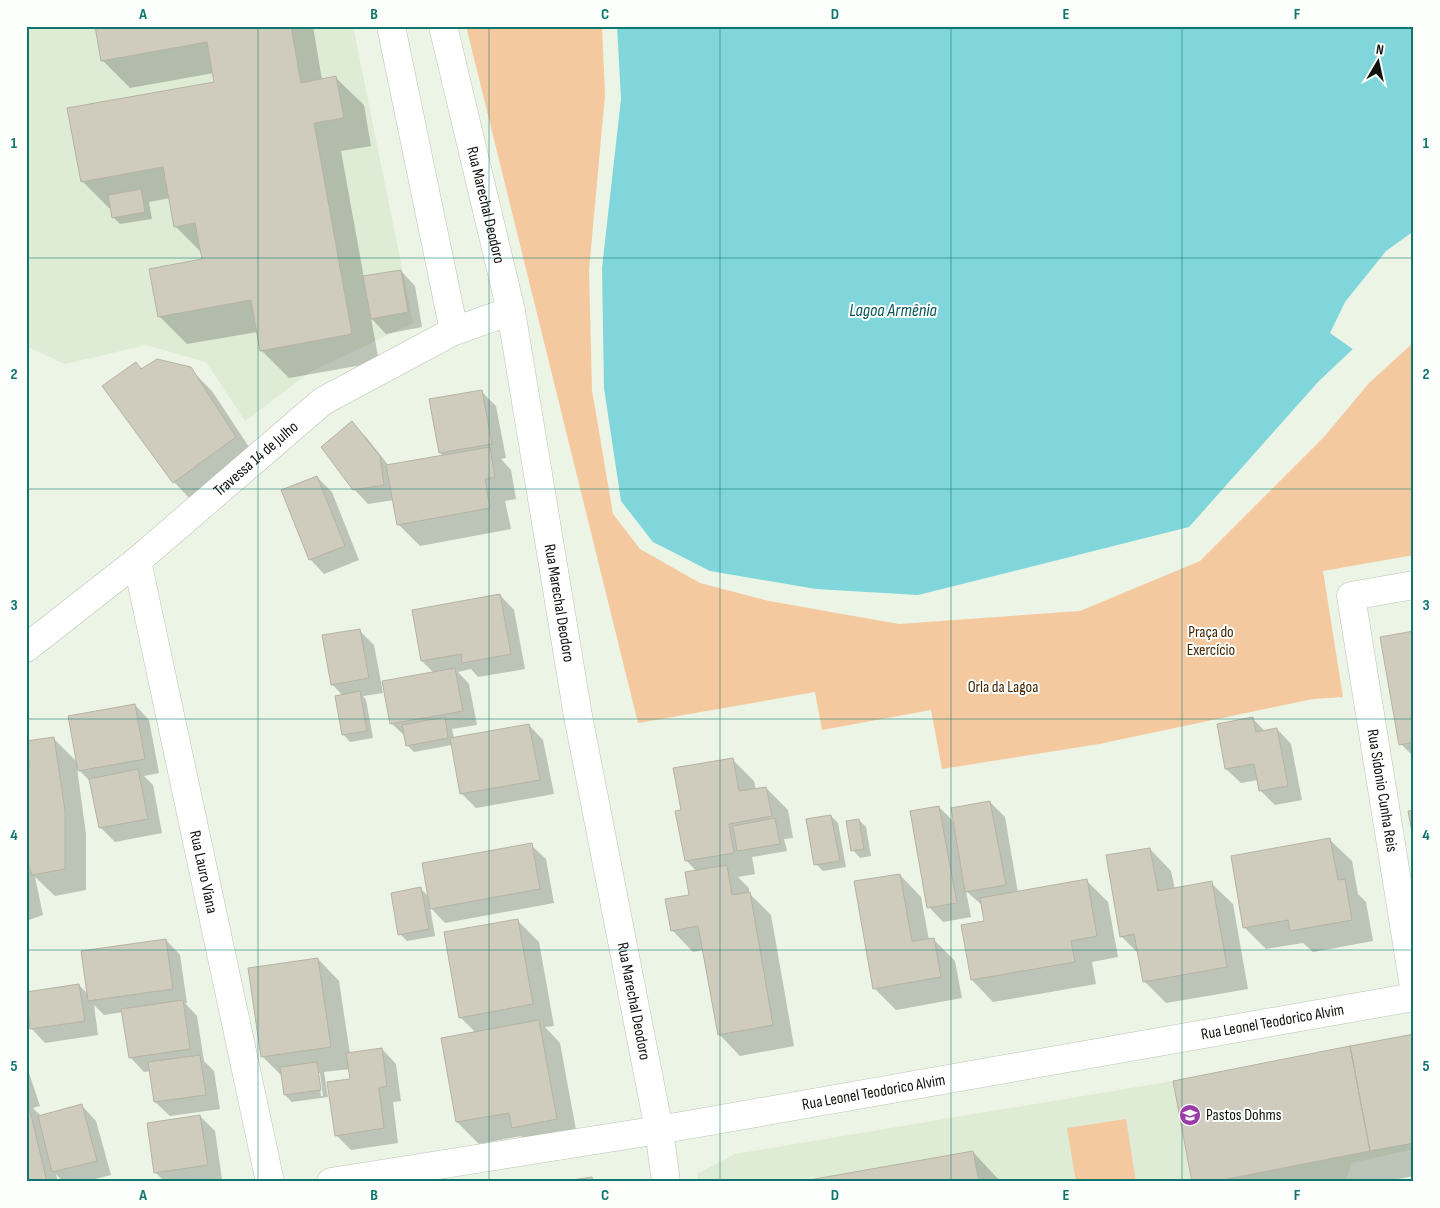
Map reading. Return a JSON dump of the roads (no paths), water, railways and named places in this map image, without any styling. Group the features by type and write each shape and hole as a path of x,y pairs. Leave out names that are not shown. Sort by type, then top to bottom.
{"street":[{"path":"391,26 454,331"},
{"name":"Rua Marechal Deodoro","path":"443,26 511,311 578,716 659,1130 666,1182"},
{"name":"Travessa 14 de Julho","path":"26,648 137,561 323,401 454,331 511,311"},
{"name":"Rua Lauro Viana","path":"137,561 270,1182"},
{"name":"Rua Sidonio Cunha Reis","path":"1414,585 1351,596 1414,987"},
{"name":"Rua Leonel Teodorico Alvim","path":"331,1182 659,1130 1414,997"}],"water":[{"name":"Lagoa Armênia","path":"617,26 1414,26 1414,291 1318,382 1189,527 918,595 816,589 710,571 653,542 621,501 604,388 602,268 621,99"}],"place":[{"name":"Pastos Dohms","path":"1190,1115"}],"park label":[{"name":"Praça do Exercício","path":"1211,641"},
{"name":"Orla da Lagoa","path":"1003,687"}]}
